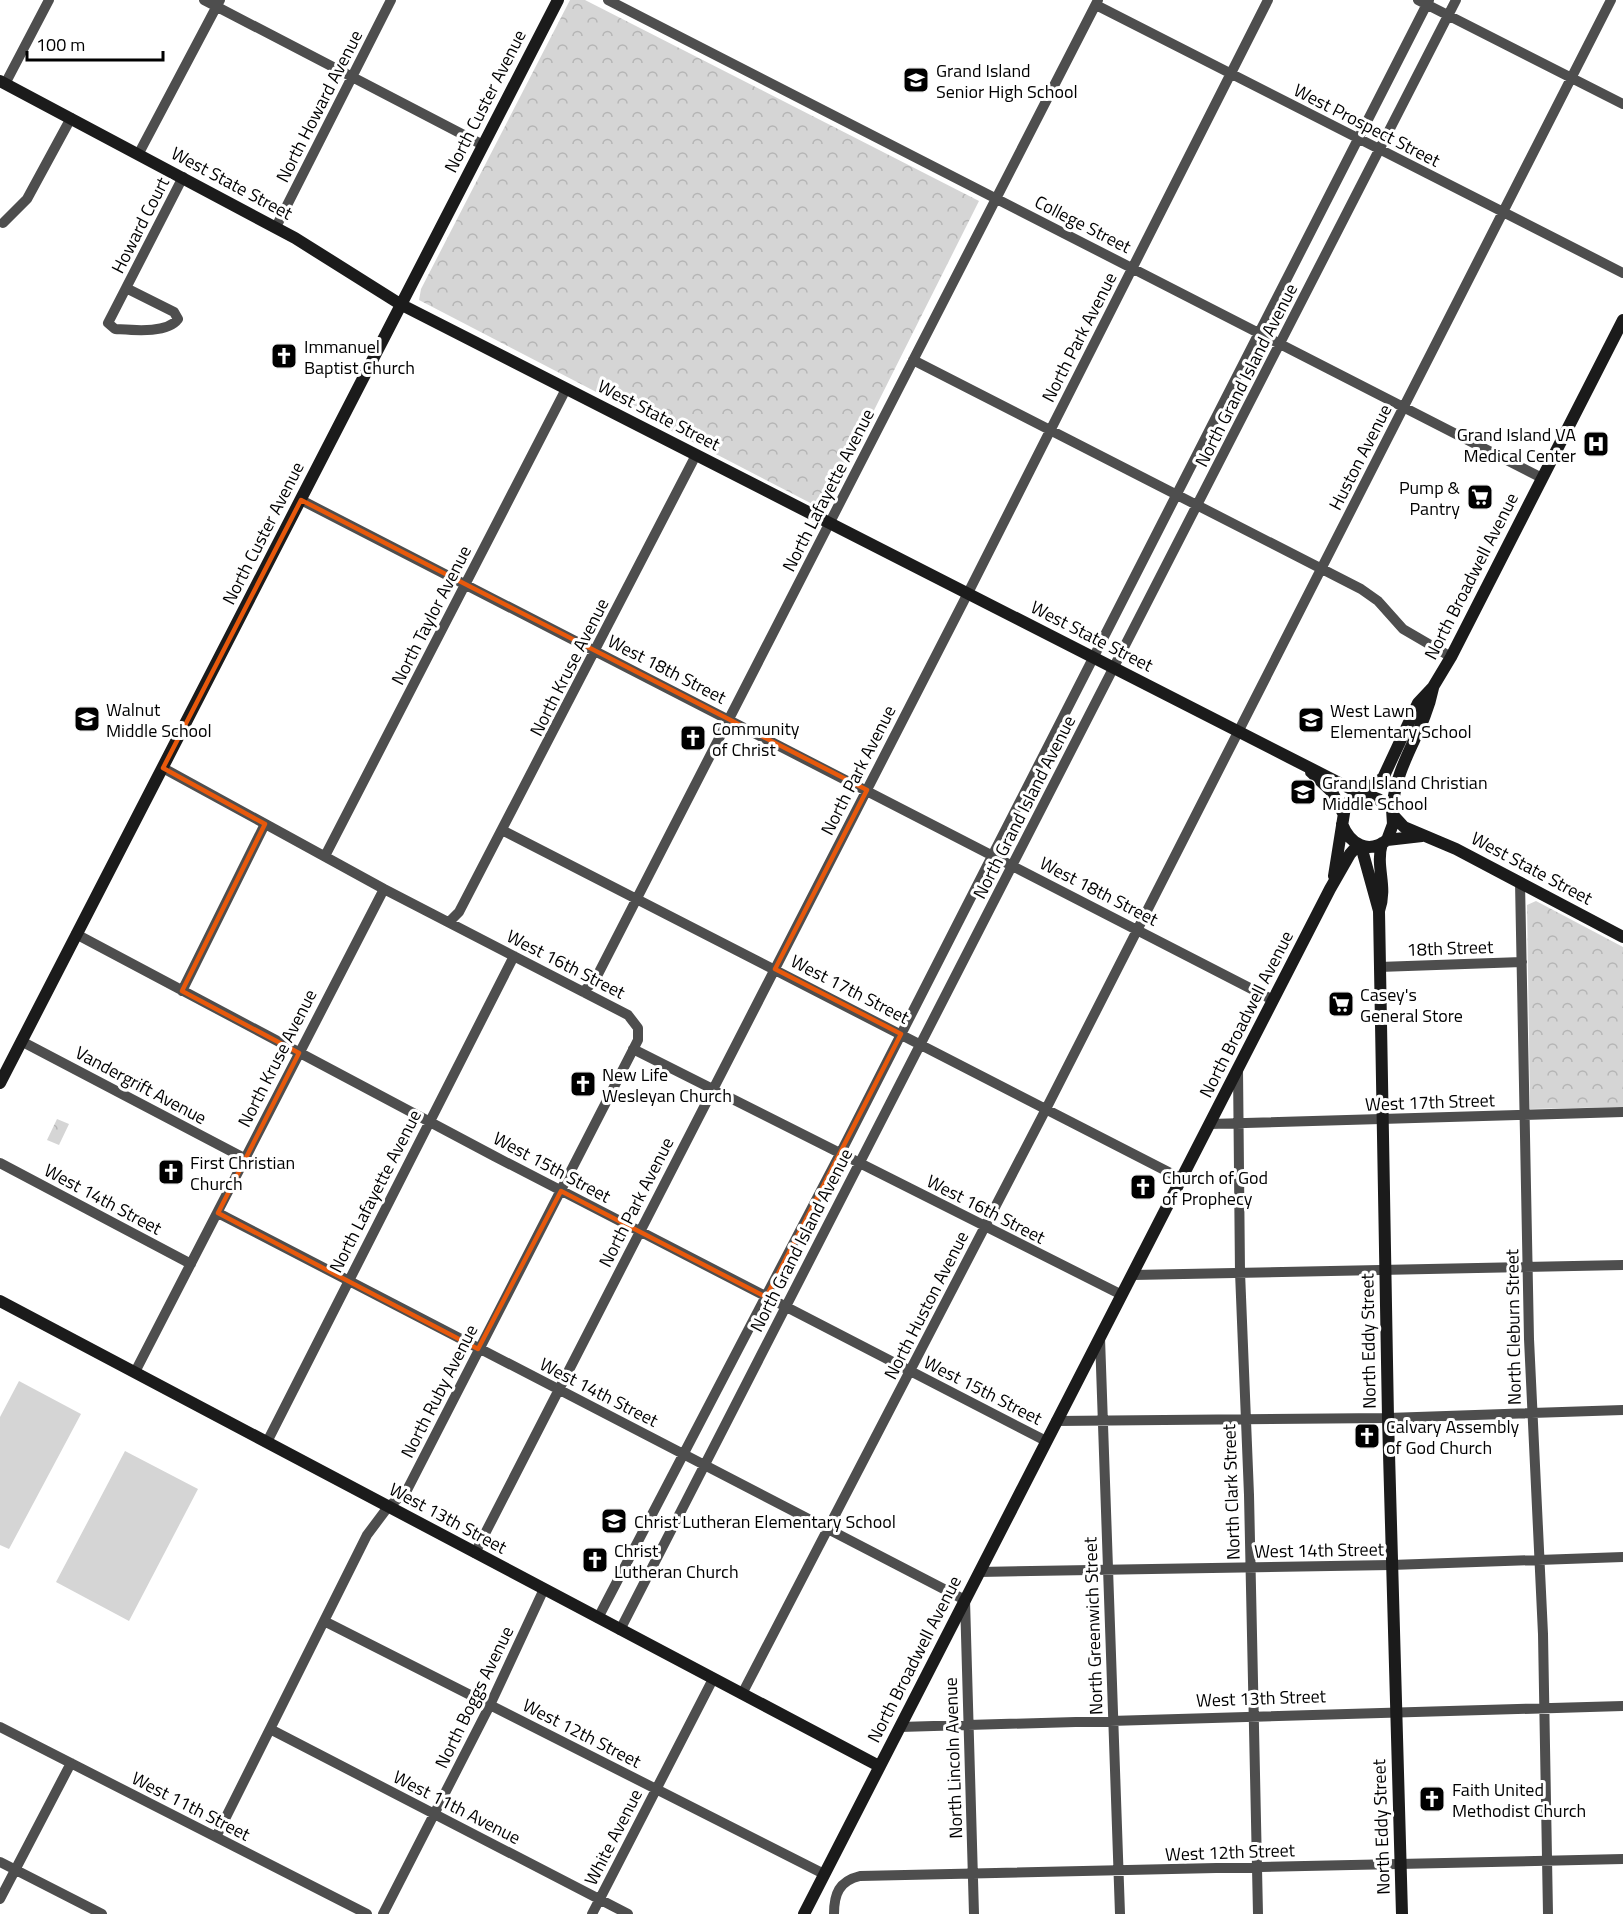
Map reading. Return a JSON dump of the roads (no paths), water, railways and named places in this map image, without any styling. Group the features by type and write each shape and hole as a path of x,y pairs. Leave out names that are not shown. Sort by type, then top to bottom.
{"main road":[{"name":"North Custer Avenue","path":"0,1083 558,0"},
{"name":"West State Street","path":"3,83 276,227 400,304 1094,657 1308,769 1324,774 1361,793"},
{"name":"North Broadwell Avenue","path":"1361,793 1383,778 1414,712 1433,687 1450,657 1623,320"},
{"name":"North Broadwell Avenue","path":"1392,812 1397,777 1429,708 1433,687"},
{"name":"West State Street","path":"1308,769 1332,792 1342,819"},
{"path":"1361,793 1378,799 1392,812 1384,842 1360,846 1347,836 1342,819 1351,799 1361,793"},
{"name":"West State Street","path":"1392,812 1404,826 1422,836 1442,842 1623,937"},
{"name":"North Broadwell Avenue","path":"1330,889 1342,819"},
{"name":"West State Street","path":"1384,842 1422,836"},
{"name":"North Eddy Street","path":"1379,911 1384,897 1378,860 1384,842"},
{"name":"North Broadwell Avenue","path":"804,1914 1330,889 1348,856 1360,846"},
{"name":"North Eddy Street","path":"1360,846 1371,873 1379,911 1391,1565 1402,1914"},
{"name":"West 13th Street","path":"0,1301 879,1766"}],"street":[{"path":"3,83 49,0"},
{"path":"204,0 218,3 352,77 483,145"},
{"name":"North Howard Avenue","path":"276,227 392,0"},
{"name":"College Street","path":"608,0 1542,478"},
{"name":"North Park Avenue","path":"475,1553 968,593 1268,0"},
{"name":"North Grand Island Avenue","path":"620,1629 1012,864 1199,506 1456,0"},
{"name":"Huston Avenue","path":"1138,929 1611,0"},
{"path":"1425,1 1623,104"},
{"name":"North Grand Island Avenue","path":"598,1618 840,1154 1260,333 1359,139 1425,1"},
{"path":"139,153 218,3"},
{"name":"North Lafayette Avenue","path":"583,992 595,980 1097,3"},
{"name":"West Prospect Street","path":"1097,3 1623,273"},
{"path":"3,223 27,199 71,118"},
{"name":"Howard Court","path":"126,288 174,312 178,319 174,324 163,328 115,329 108,323 183,177"},
{"path":"913,360 1322,568 1370,595 1403,629 1450,657"},
{"name":"North Taylor Avenue","path":"325,856 566,388"},
{"name":"North Kruse Avenue","path":"449,922 459,912 696,455"},
{"name":"West 18th Street","path":"301,500 1273,1000"},
{"name":"West 16th Street","path":"163,768 384,889 628,1015 638,1028 638,1040 633,1049 1122,1295"},
{"path":"182,991 265,824"},
{"name":"West 17th Street","path":"502,830 1182,1179"},
{"name":"North Cleburn Street","path":"1520,882 1527,1268 1544,1708 1548,1914"},
{"name":"North Kruse Avenue","path":"135,1372 384,889"},
{"name":"North Huston Avenue","path":"742,1694 1138,929"},
{"name":"West 15th Street","path":"76,934 561,1191 1046,1441"},
{"name":"North Lafayette Avenue","path":"267,1442 514,956"},
{"name":"18th Street","path":"1379,967 1522,962"},
{"name":"Vandergrift Avenue","path":"21,1041 244,1158"},
{"name":"North Ruby Avenue","path":"216,1837 367,1535 388,1507 406,1492 633,1049"},
{"name":"North Clark Street","path":"1238,1068 1240,1272 1246,1419 1258,1914"},
{"name":"West 17th Street","path":"1239,1124 1623,1112"},
{"name":"North Broadwell Avenue","path":"1210,1124 1239,1124"},
{"name":"West 14th Street","path":"0,1163 191,1264"},
{"name":"West 14th Street","path":"218,1213 965,1600"},
{"path":"1132,1275 1623,1265"},
{"name":"North Greenwich Street","path":"1100,1338 1120,1914"},
{"path":"1056,1421 1388,1418 1623,1410"},
{"name":"West 14th Street","path":"980,1572 1391,1565 1623,1557"},
{"name":"North Boggs Avenue","path":"383,1914 490,1705 544,1589"},
{"name":"North Lincoln Avenue","path":"965,1600 974,1914"},
{"name":"West 12th Street","path":"324,1621 824,1874"},
{"name":"White Avenue","path":"592,1914 713,1679"},
{"name":"West 13th Street","path":"900,1727 1623,1706"},
{"name":"West 11th Street","path":"0,1727 367,1914"},
{"name":"West 11th Avenue","path":"270,1729 628,1914"},
{"path":"0,1899 71,1763"},
{"name":"West 12th Street","path":"834,1914 836,1894 841,1886 860,1876 973,1876 1623,1859"},
{"path":"0,1862 102,1914"}],"place":[{"name":"Grand Island Senior High School","path":"916,80"},
{"name":"Immanuel Baptist Church","path":"284,356"},
{"name":"Grand Island VA Medical Center","path":"1596,444"},
{"name":"Pump & Pantry","path":"1480,497"},
{"name":"Walnut Middle School","path":"87,719"},
{"name":"West Lawn Elementary School","path":"1311,720"},
{"name":"Community of Christ","path":"693,738"},
{"name":"Grand Island Christian Middle School","path":"1303,792"},
{"name":"Casey's General Store","path":"1341,1004"},
{"name":"New Life Wesleyan Church","path":"583,1084"},
{"name":"First Christian Church","path":"171,1172"},
{"name":"Church of God of Prophecy","path":"1143,1187"},
{"name":"Calvary Assembly of God Church","path":"1367,1436"},
{"name":"Christ Lutheran Elementary School","path":"614,1521"},
{"name":"Christ Lutheran Church","path":"595,1560"},
{"name":"Faith United Methodist Church","path":"1432,1799"}]}
